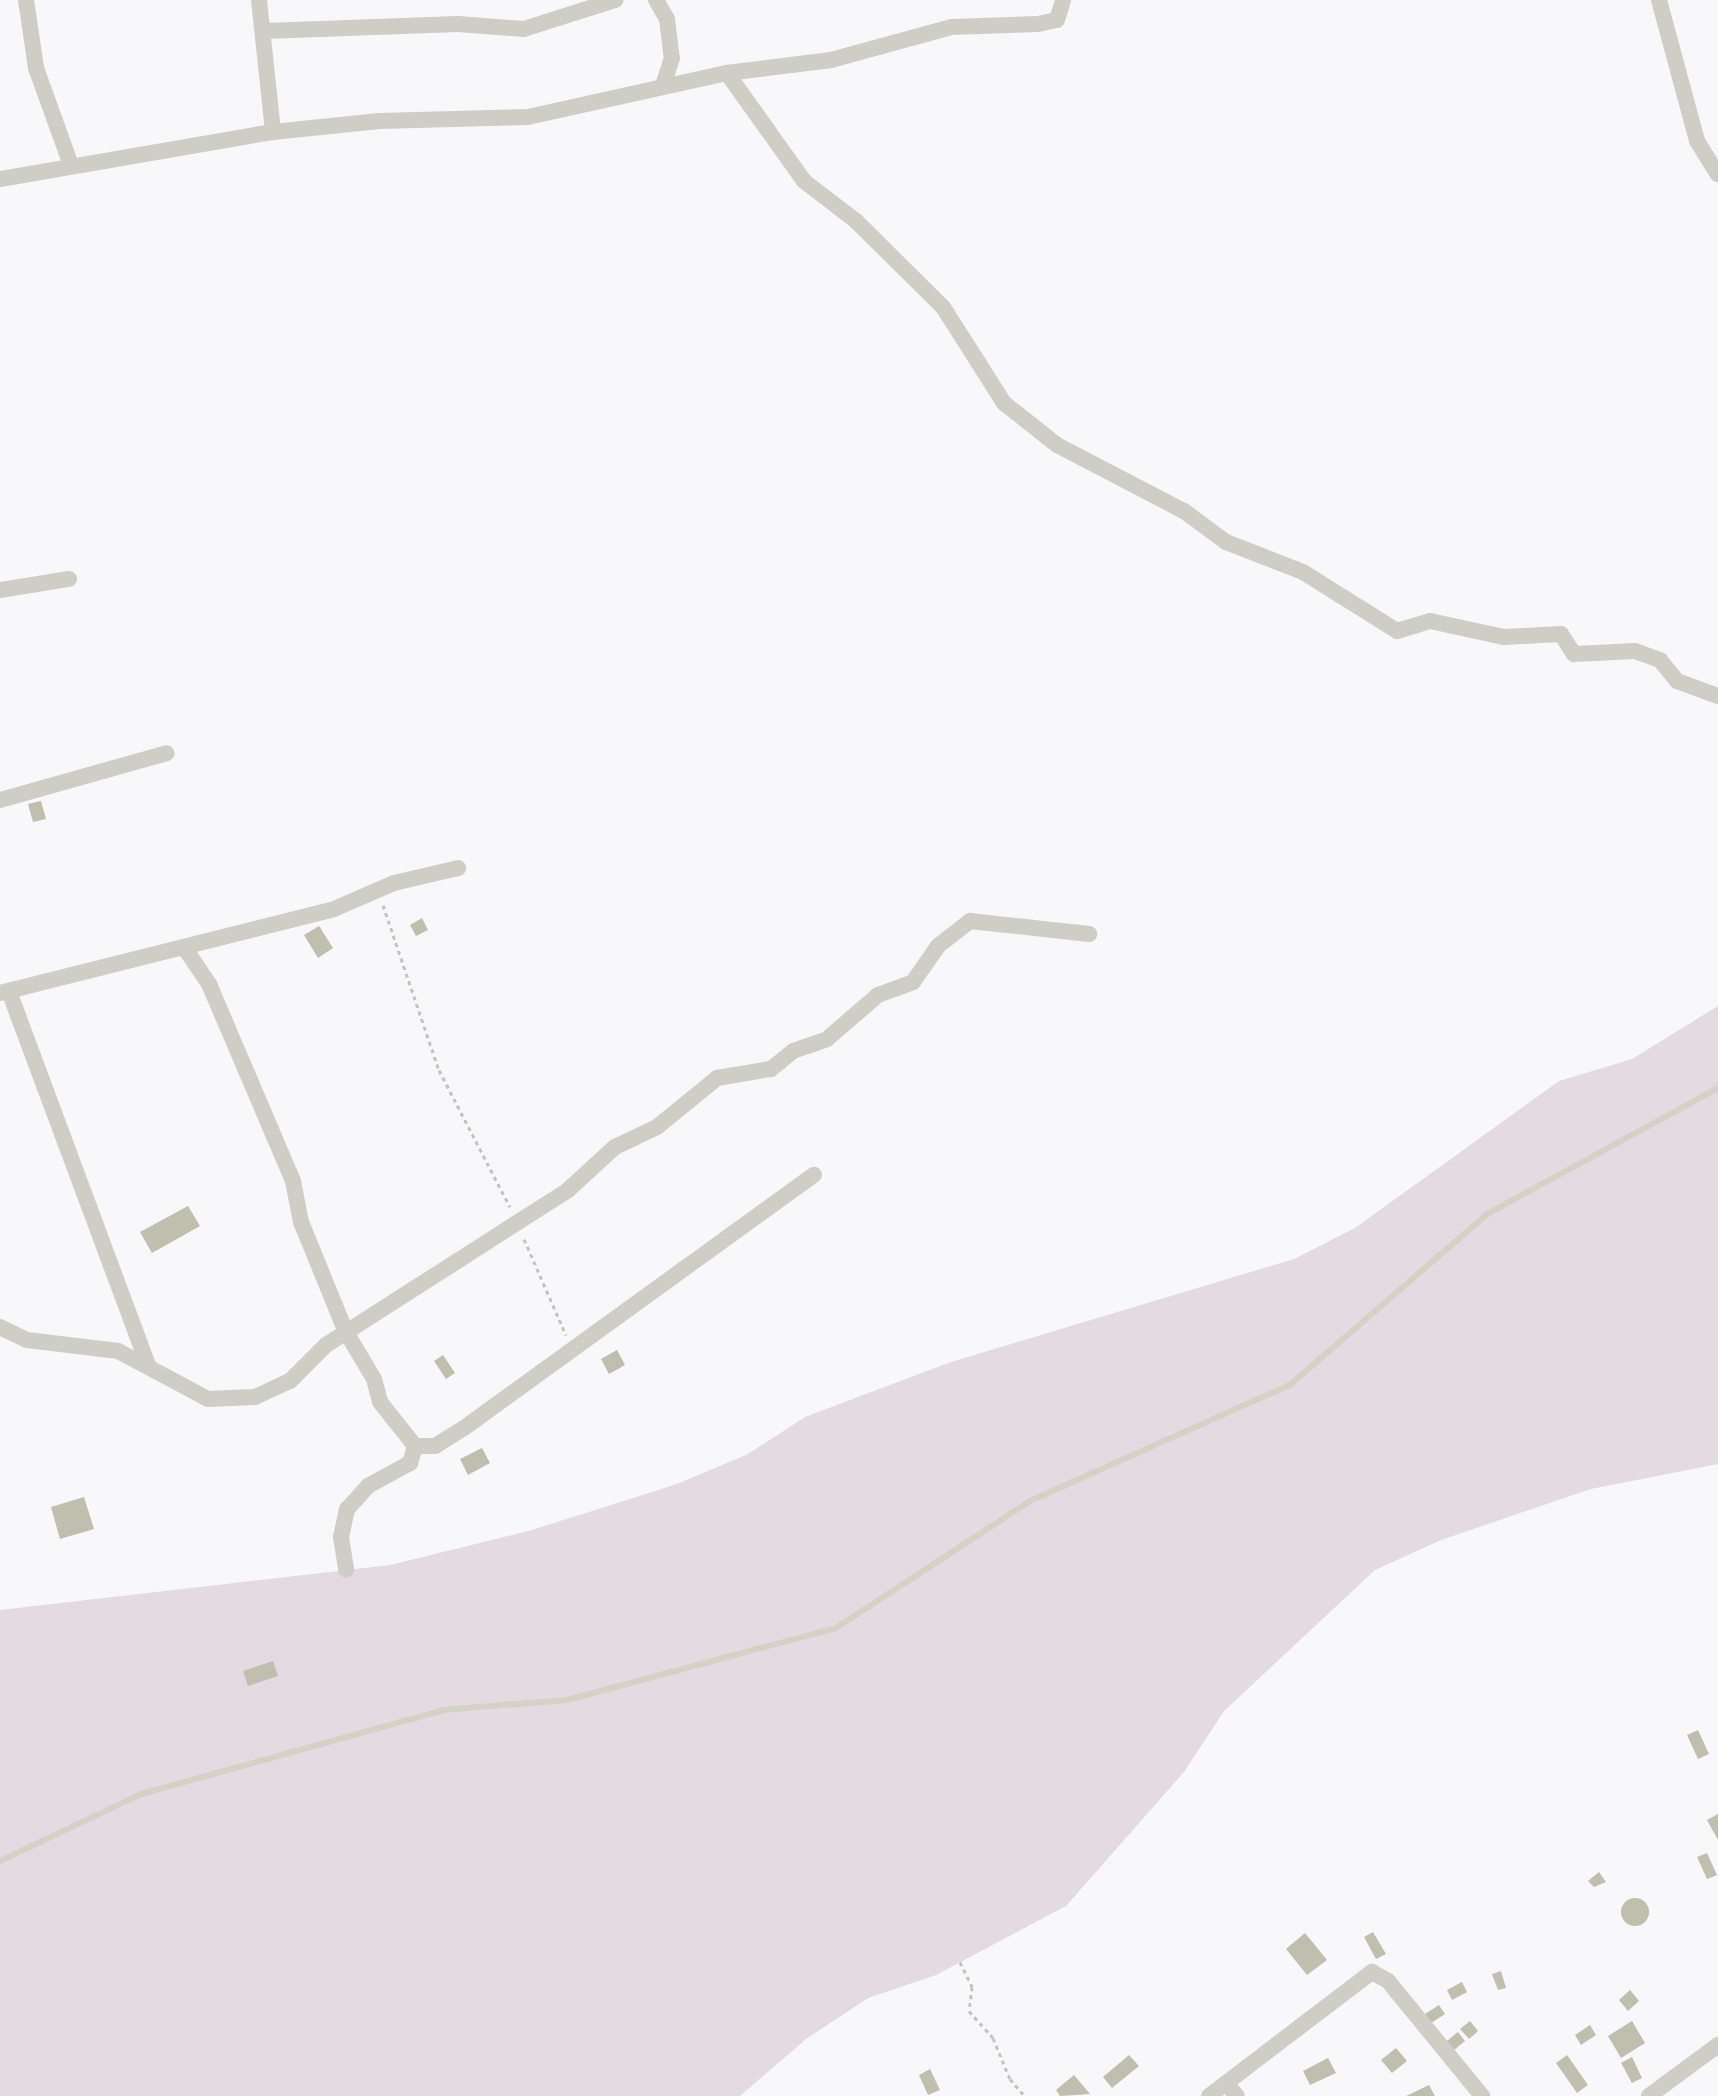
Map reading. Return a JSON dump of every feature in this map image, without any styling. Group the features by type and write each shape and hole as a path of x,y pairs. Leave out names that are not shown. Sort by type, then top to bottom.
{"street":[{"path":"26,0 36,68 71,165"},
{"path":"259,0 265,31 273,132"},
{"path":"265,31 458,24 524,29 615,0"},
{"path":"656,0 667,19 672,58 663,86"},
{"path":"0,179 273,132 379,121 528,117 727,73 831,60 952,27 1048,22 1057,20 1063,0"},
{"path":"1659,0 1697,141 1718,174"},
{"path":"727,73 804,181 856,221 943,307 1004,403 1057,445 1184,511 1226,542 1303,572 1397,631 1430,621 1504,637 1561,634 1574,654 1635,651 1657,658 1677,681 1718,696"},
{"path":"0,590 69,579"},
{"path":"0,800 167,753"},
{"path":"148,1366 5,994 334,909 378,890 458,868"},
{"path":"0,1327 27,1340 118,1351 208,1399 255,1397 290,1381 346,1332 516,1220 568,1190 615,1147 657,1127 717,1078 771,1069 793,1051 827,1039 878,995 913,982 938,946 970,921 1089,934"},
{"path":"184,947 209,984 288,1170 301,1222 346,1332 374,1379 380,1402 415,1446"},
{"path":"415,1446 435,1446 455,1434 814,1175"},
{"path":"346,1570 341,1537 347,1509 368,1486 410,1463 415,1446"},
{"path":"1209,2096 1231,2090 1372,1972 1388,1981 1482,2096"},
{"path":"1649,2096 1718,2045"}],"path":[{"path":"378,890 439,1070 516,1220 571,1349"},
{"path":"960,1962 972,1987 969,2011 993,2038 1010,2079 1025,2096"}],"shaded area":[{"path":"1718,1006 1718,1464 1591,1489 1441,1540 1375,1570 1224,1711 1184,1772 1066,1906 936,1975 868,1998 806,2039 740,2096 0,2096 0,1610 390,1565 532,1530 677,1484 748,1454 805,1417 951,1362 1294,1259 1355,1228 1559,1081 1632,1059"}],"building":[{"path":"41,801 46,819 33,822 28,804"},
{"path":"422,918 428,930 416,936 410,925"},
{"path":"319,926 333,948 318,958 304,935"},
{"path":"188,1206 200,1226 152,1253 140,1232"},
{"path":"617,1350 625,1365 609,1374 601,1359"},
{"path":"443,1355 455,1373 446,1379 434,1361"},
{"path":"482,1448 490,1463 468,1475 460,1459"},
{"path":"84,1497 94,1529 60,1539 51,1507"},
{"path":"273,1661 278,1676 248,1686 243,1671"},
{"path":"1698,1730 1709,1754 1698,1759 1687,1735"},
{"path":"1718,1814 1718,1840 1707,1820"},
{"path":"1707,1853 1717,1875 1707,1879 1697,1857"},
{"path":"1599,1872 1606,1882 1594,1887 1588,1881"},
{"path":"1635,1898 1645,1902 1649,1912 1645,1922 1635,1926 1625,1922 1621,1912 1625,1902"},
{"path":"1373,1932 1386,1954 1376,1959 1364,1937"},
{"path":"1305,1933 1327,1960 1307,1975 1286,1949"},
{"path":"1501,1971 1506,1988 1498,1990 1492,1974"},
{"path":"1462,1982 1467,1992 1452,2000 1447,1990"},
{"path":"1630,1990 1639,2001 1628,2011 1619,2000"},
{"path":"1439,2005 1445,2014 1431,2023 1425,2014"},
{"path":"1470,2021 1478,2031 1469,2039 1460,2029"},
{"path":"1632,2021 1645,2043 1621,2058 1608,2036"},
{"path":"1590,2025 1596,2035 1581,2045 1575,2035"},
{"path":"1458,2032 1465,2041 1454,2050 1447,2041"},
{"path":"1396,2048 1407,2061 1392,2073 1381,2060"},
{"path":"1129,2055 1139,2066 1112,2088 1103,2077"},
{"path":"1567,2055 1588,2085 1577,2093 1556,2063"},
{"path":"1632,2057 1642,2078 1632,2083 1621,2063"},
{"path":"1328,2058 1336,2073 1310,2085 1303,2071"},
{"path":"930,2069 940,2090 928,2095 919,2075"},
{"path":"1074,2075 1090,2094 1060,2096 1056,2090"},
{"path":"1429,2085 1435,2096 1406,2096"}],"waterway":[{"path":"0,1861 141,1794 443,1710 567,1700 836,1628 1030,1501 1291,1384 1487,1214 1718,1088"}]}
